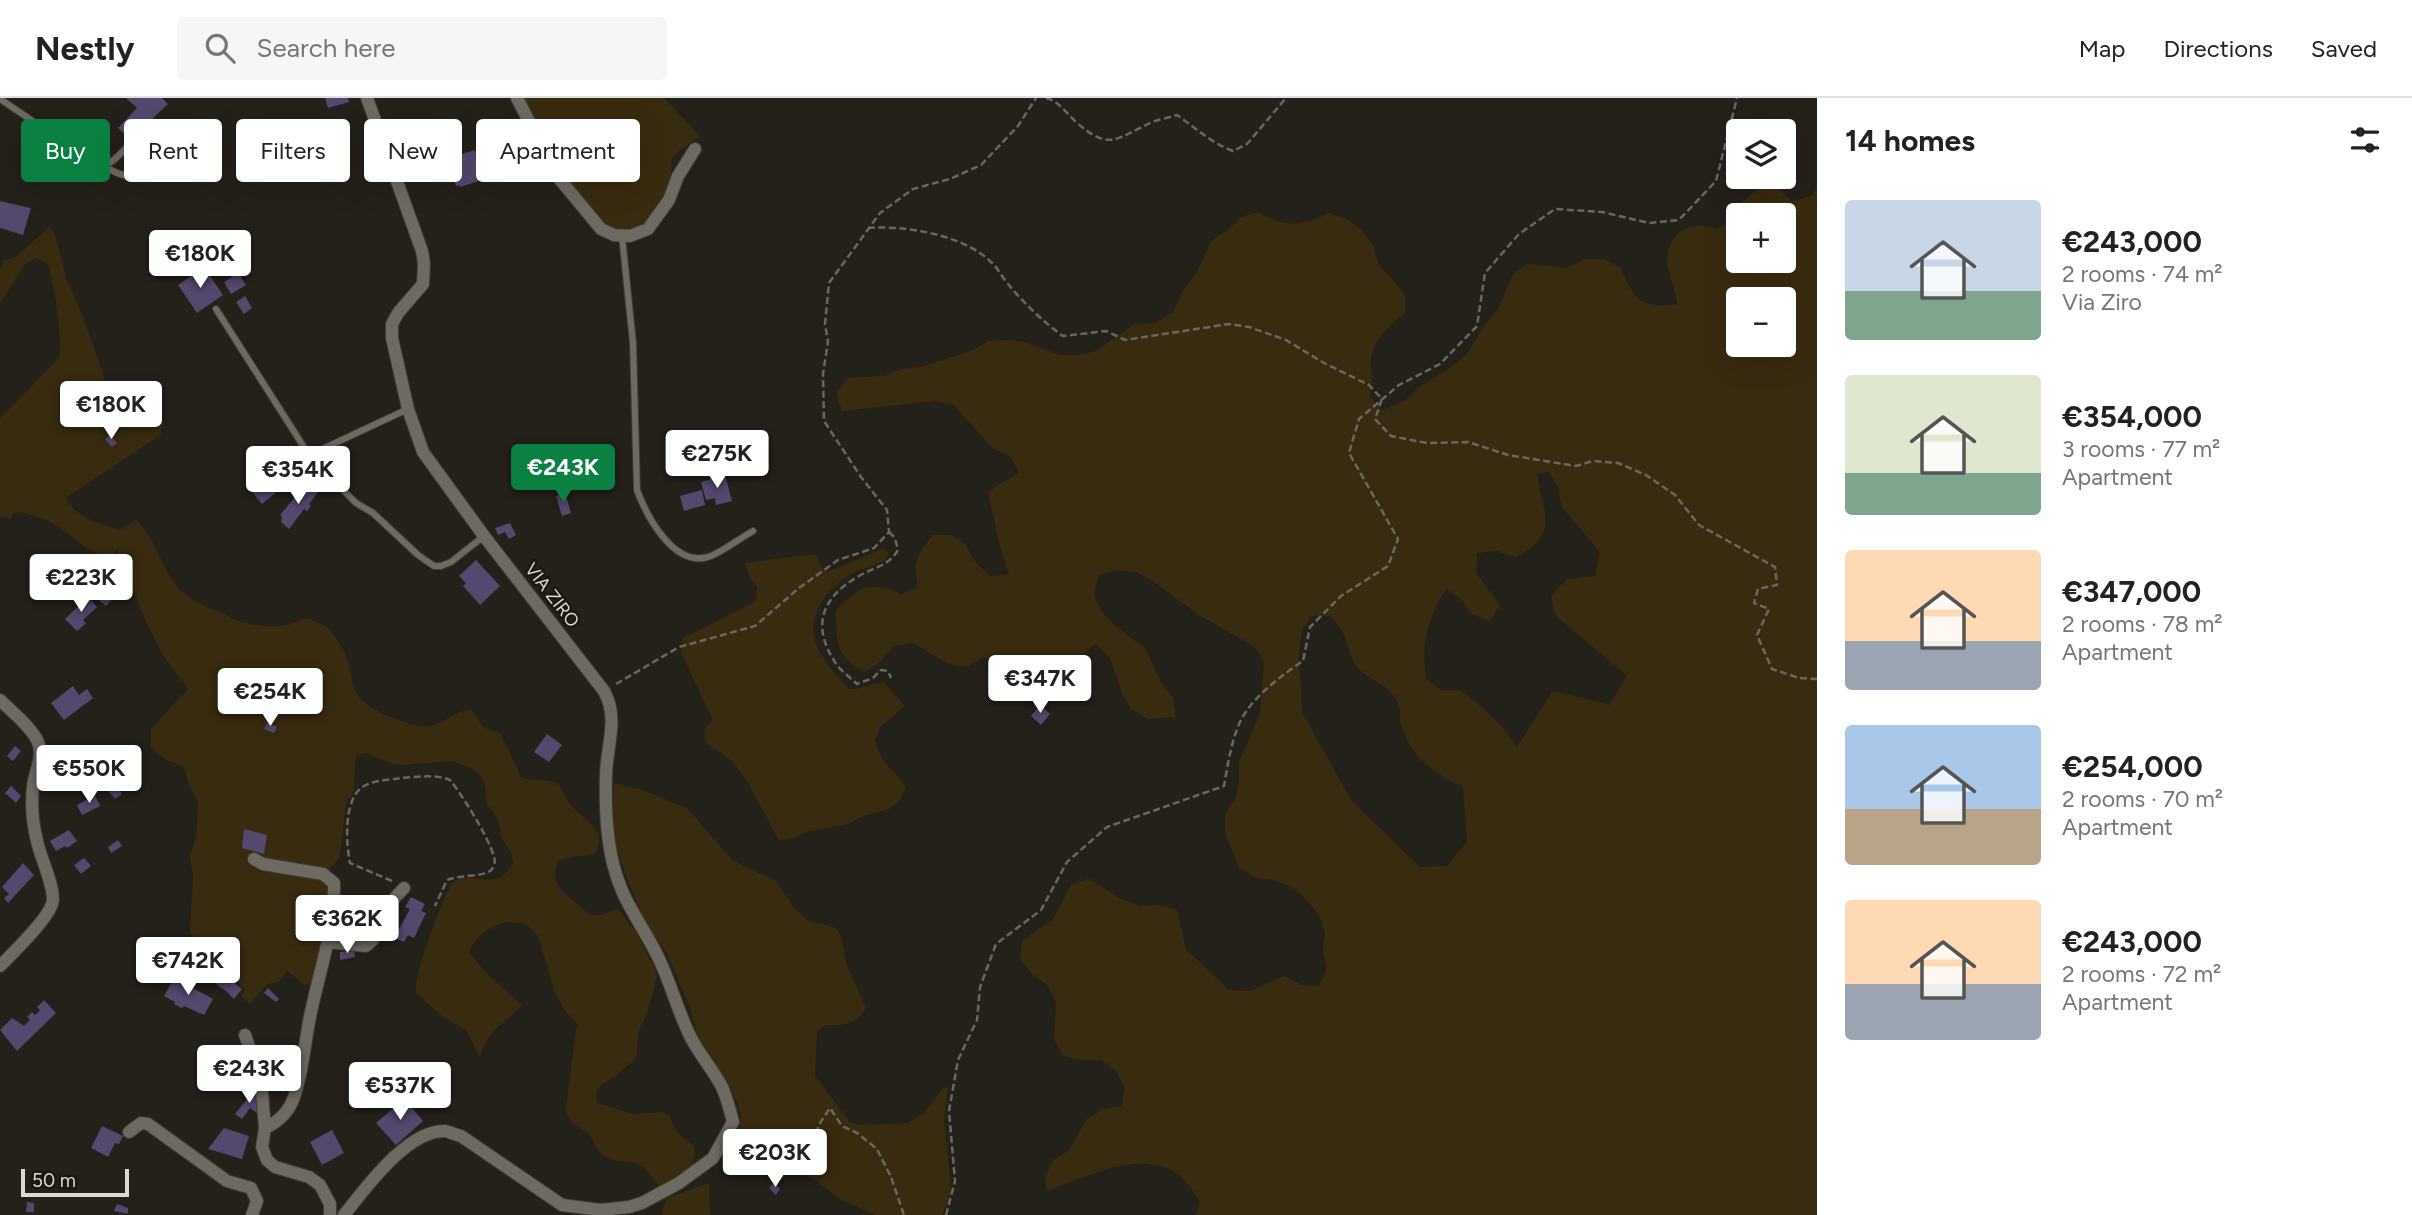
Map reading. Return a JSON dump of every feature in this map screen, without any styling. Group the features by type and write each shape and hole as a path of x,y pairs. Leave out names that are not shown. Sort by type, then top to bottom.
{"street":[{"name":"VIA ZIRO","path":"367,98 422,251 423,284 398,313 392,324 392,338 408,409 423,452 611,702 613,716 606,773 610,849 616,874 628,906 660,961 690,1036 727,1099 733,1122"},
{"path":"517,98 557,176 601,229 622,236 648,229 657,219 695,149"},
{"path":"0,700 34,736 39,746 40,760 33,787 36,841 54,895 52,906 17,949 0,965"},
{"path":"254,859 263,864 299,872 323,874 334,883 335,898 294,1098 285,1114 265,1128"},
{"path":"328,942 366,946 373,940 388,905 404,887"},
{"path":"246,1035 261,1081 265,1128 262,1147 267,1160 275,1167 315,1180 320,1185 330,1210 338,1208 346,1211 373,1177 391,1160 419,1139 446,1131 461,1136 565,1210 631,1211 702,1168 713,1158 733,1122"},
{"path":"129,1132 141,1124 148,1124 220,1176 251,1188 257,1200 252,1215"}],"lane":[{"path":"0,99 29,119"},
{"path":"110,163 124,150"},
{"path":"622,236 633,342 637,491 643,506 665,542 682,554 696,558 709,557 753,531"},
{"path":"216,309 307,452 316,452 408,409"},
{"path":"288,487 300,477 335,482 356,503 373,513 418,555 434,566 451,562 484,536"}],"path":[{"path":"891,678 888,671 881,670 873,678 857,684 838,666 824,640 822,614 833,595 861,574 891,562 898,550 895,538 889,532 887,510 824,421 823,374 828,342 825,324 829,283 880,214 913,189 950,179 981,165 1018,126 1036,98"},
{"path":"1046,98 1054,100 1091,135 1107,141 1177,115 1213,144 1233,151 1247,144 1286,98"},
{"path":"946,1215 955,1181 949,1111 958,1060 977,1020 980,986 996,944 1041,910 1067,862 1107,827 1224,786 1231,749 1241,720 1273,681 1303,661 1310,627 1341,596 1388,566 1398,539 1349,453 1359,419 1399,384 1440,364 1477,326 1485,273 1520,234 1555,209 1602,212 1649,223 1679,220 1716,181 1737,98"},
{"path":"868,228 907,229 960,241 991,261 1009,285 1044,322 1063,336 1106,331 1125,340 1229,324 1249,327 1286,340 1324,363 1369,385 1382,399"},
{"path":"1382,399 1375,419 1391,436 1427,443 1468,442 1508,455 1576,467 1593,461 1618,464 1646,475 1675,495 1699,525 1775,567 1777,585 1758,590 1754,603 1769,609 1757,635 1772,669 1799,678 1817,679"},
{"path":"604,691 679,647 755,626 799,588 838,560 874,548 889,532"},
{"path":"404,887 350,863 347,848 351,806 356,793 363,786 381,780 443,777 450,780 456,788 483,833 495,863 486,874 456,876 447,880 435,906"},
{"path":"733,1122 765,1145 786,1155 802,1172 816,1160 818,1126 830,1108 842,1126 857,1133 877,1149 891,1177 904,1215"}],"shaded area":[{"path":"521,98 664,98 700,136 672,159 670,188 646,223 628,231 617,230 603,224 569,182 640,182 640,119 532,119"},
{"path":"1817,188 1817,1215 1196,1215 1200,1202 1186,1182 1170,1170 1151,1164 1110,1168 1047,1191 1045,1178 1053,1160 1069,1150 1087,1119 1103,1109 1122,1106 1124,1087 1116,1071 1101,1060 1063,1056 1054,1039 1056,1002 1047,985 1032,974 1020,959 1022,941 1053,919 1071,885 1088,878 1121,899 1140,906 1159,905 1177,910 1186,949 1229,990 1249,991 1284,976 1301,985 1319,986 1327,969 1323,950 1325,932 1319,915 1292,887 1274,880 1256,878 1239,868 1225,833 1225,814 1235,799 1239,781 1239,762 1260,714 1264,662 1255,647 1199,615 1154,582 1136,572 1118,570 1099,575 1094,594 1101,611 1114,625 1145,648 1161,682 1173,698 1176,717 1148,719 1131,709 1123,696 1110,658 1095,644 1080,657 1075,676 1056,672 1037,678 1018,676 1002,664 983,657 967,667 948,664 913,643 894,646 881,661 865,672 855,666 839,647 836,610 866,588 881,587 901,594 918,587 917,559 933,535 951,535 966,545 975,562 990,576 1009,574 988,492 1019,472 1010,456 992,448 954,405 936,401 842,411 836,394 847,378 884,376 901,369 920,367 971,351 988,341 1024,342 1060,355 1096,351 1136,323 1154,324 1173,312 1212,240 1228,230 1241,217 1259,212 1285,223 1302,223 1328,213 1347,219 1362,230 1373,246 1379,265 1405,294 1405,313 1382,335 1372,356 1370,397 1383,410 1406,400 1419,387 1466,355 1498,309 1513,274 1528,264 1566,268 1584,259 1604,259 1621,268 1630,288 1640,300 1655,305 1677,304 1667,258 1675,237 1693,226 1718,229 1726,223 1726,273 1796,273 1796,203 1742,203 1758,189 1778,189 1792,201 1812,196","holes":["1549,472 1559,488 1561,506 1600,552 1595,576 1567,579 1551,596 1555,615 1627,676 1609,705 1552,692 1517,747 1502,726 1460,690 1441,690 1426,679 1425,642 1430,621 1446,589 1461,599 1471,614 1490,621 1500,605 1476,573 1477,553 1497,551 1515,557 1539,541 1546,522 1537,474","1311,616 1330,616 1343,633 1355,665 1395,697 1405,735 1416,754 1433,770 1463,786 1467,842 1447,866 1420,867 1351,800 1302,712 1299,653 1302,631"]},
{"path":"49,227 55,235 67,280 82,314 114,414 121,426 165,422 160,435 66,498 82,515 119,530 136,520 149,536 175,584 201,604 246,623 283,626 306,618 326,627 346,656 357,694 377,711 406,722 429,726 459,712 472,710 483,727 501,734 521,777 557,783 569,803 592,826 599,838 595,854 565,858 557,862 555,874 558,884 590,915 618,909 636,932 657,977 646,1016 638,1033 637,1053 633,1061 601,1085 596,1093 597,1103 634,1114 663,1112 671,1117 676,1130 694,1146 693,1161 686,1172 661,1188 648,1171 639,1165 602,1154 589,1135 569,1118 566,1106 577,1024 564,1009 555,992 538,936 530,928 520,923 500,924 482,935 469,952 485,972 522,1005 492,1033 480,1058 467,1031 442,1016 416,993 424,954 451,884 466,878 498,878 513,864 512,854 501,837 498,819 487,804 482,777 474,770 453,761 404,765 393,764 366,753 356,755 353,794 346,802 340,857 329,870 328,916 322,953 311,983 305,985 287,971 279,981 266,985 250,1004 241,996 245,990 229,973 235,959 218,956 201,948 190,933 193,875 190,856 196,838 198,801 189,785 184,767 166,760 151,747 151,729 188,689 163,655 143,615 117,549 111,559 89,550 48,521 26,513 14,512 11,519 0,516 0,418 59,358 60,339 48,264 36,258 24,265 0,304 0,269 3,261 17,256"},
{"path":"884,548 889,554 885,560 846,577 825,597 816,613 814,637 824,659 849,689 884,682 905,706 880,727 875,740 884,761 906,787 900,800 889,809 861,817 849,824 779,840 737,767 706,743 704,729 713,720 681,653 683,638 756,601 757,587 749,577 745,563 816,554 821,567 827,572"},
{"path":"614,783 642,790 687,808 732,860 776,881 793,906 807,920 836,928 841,936 846,963 866,1008 853,1021 843,1025 825,1025 817,1031 815,1076 850,1122 859,1125 907,1123 924,1113 942,1089 948,1087 944,1121 951,1186 942,1215 876,1215 839,1199 817,1181 797,1172 778,1155 738,1132 741,1116 737,1102 698,1036 689,1005 668,956 642,916 616,848"},
{"path":"709,1183 710,1215 661,1215 667,1198"}],"building":[{"path":"126,98 162,98 168,104 154,119 127,119 137,108"},
{"path":"325,98 348,98 349,102 328,108"},
{"path":"124,122 124,133 118,128"},
{"path":"475,150 476,182 460,187 455,182 462,182 462,154"},
{"path":"0,201 31,208 23,235 0,228"},
{"path":"204,267 223,295 197,313 178,285"},
{"path":"238,273 246,285 231,294 224,282"},
{"path":"245,296 252,308 244,314 236,302"},
{"path":"110,435 117,443 112,447 105,439"},
{"path":"262,469 279,490 262,504 253,493 257,490 249,481"},
{"path":"725,475 732,501 716,505 715,498 706,500 701,482"},
{"path":"307,483 318,492 309,504 311,506 307,511 304,509 289,529 281,522 280,515"},
{"path":"702,490 705,505 684,511 680,496"},
{"path":"565,493 571,513 562,516 556,496"},
{"path":"510,523 516,535 509,539 505,532 498,535 495,528"},
{"path":"476,560 500,586 480,605 463,586 466,583 459,576"},
{"path":"114,576 122,583 120,587 111,580"},
{"path":"108,592 114,597 106,606 100,601"},
{"path":"88,597 97,607 83,620 86,623 77,631 65,619"},
{"path":"73,686 79,695 87,689 93,698 64,720 51,703"},
{"path":"1040,705 1050,714 1041,725 1031,716"},
{"path":"267,723 277,727 274,733 264,729"},
{"path":"547,734 562,745 549,762 534,752"},
{"path":"15,746 21,751 13,761 7,756"},
{"path":"11,786 21,796 16,803 5,793"},
{"path":"116,786 122,794 115,799 109,792"},
{"path":"95,795 100,806 82,815 77,805"},
{"path":"244,829 267,835 264,854 242,848"},
{"path":"69,830 77,841 56,851 50,841"},
{"path":"118,840 122,846 111,853 108,847"},
{"path":"84,858 91,866 81,874 74,865"},
{"path":"23,863 34,875 8,903 4,898 9,894 2,887"},
{"path":"411,897 425,904 421,911 426,913 414,938 408,935 404,942 389,935 394,926 399,929 410,909 405,907"},
{"path":"354,951 355,957 340,960 340,952"},
{"path":"182,963 196,972 191,981 176,973"},
{"path":"223,974 242,989 234,999 216,984"},
{"path":"174,978 213,999 204,1015 184,1006 182,1008 164,996"},
{"path":"268,988 279,999 276,1002 264,993"},
{"path":"44,1000 56,1013 17,1051 0,1030 12,1018 24,1026 30,1020 27,1017 40,1010 37,1007"},
{"path":"256,1088 258,1114 250,1108 242,1119 235,1114"},
{"path":"406,1101 423,1121 396,1145 376,1123"},
{"path":"102,1126 123,1136 119,1144 115,1143 108,1157 91,1148"},
{"path":"224,1128 249,1136 242,1159 208,1149"},
{"path":"332,1130 344,1153 322,1165 310,1142"},
{"path":"774,1183 780,1189 776,1195 769,1188"},
{"path":"27,1202 34,1203 34,1212 26,1212"},
{"path":"117,1204 128,1208 128,1214 114,1211"}]}
